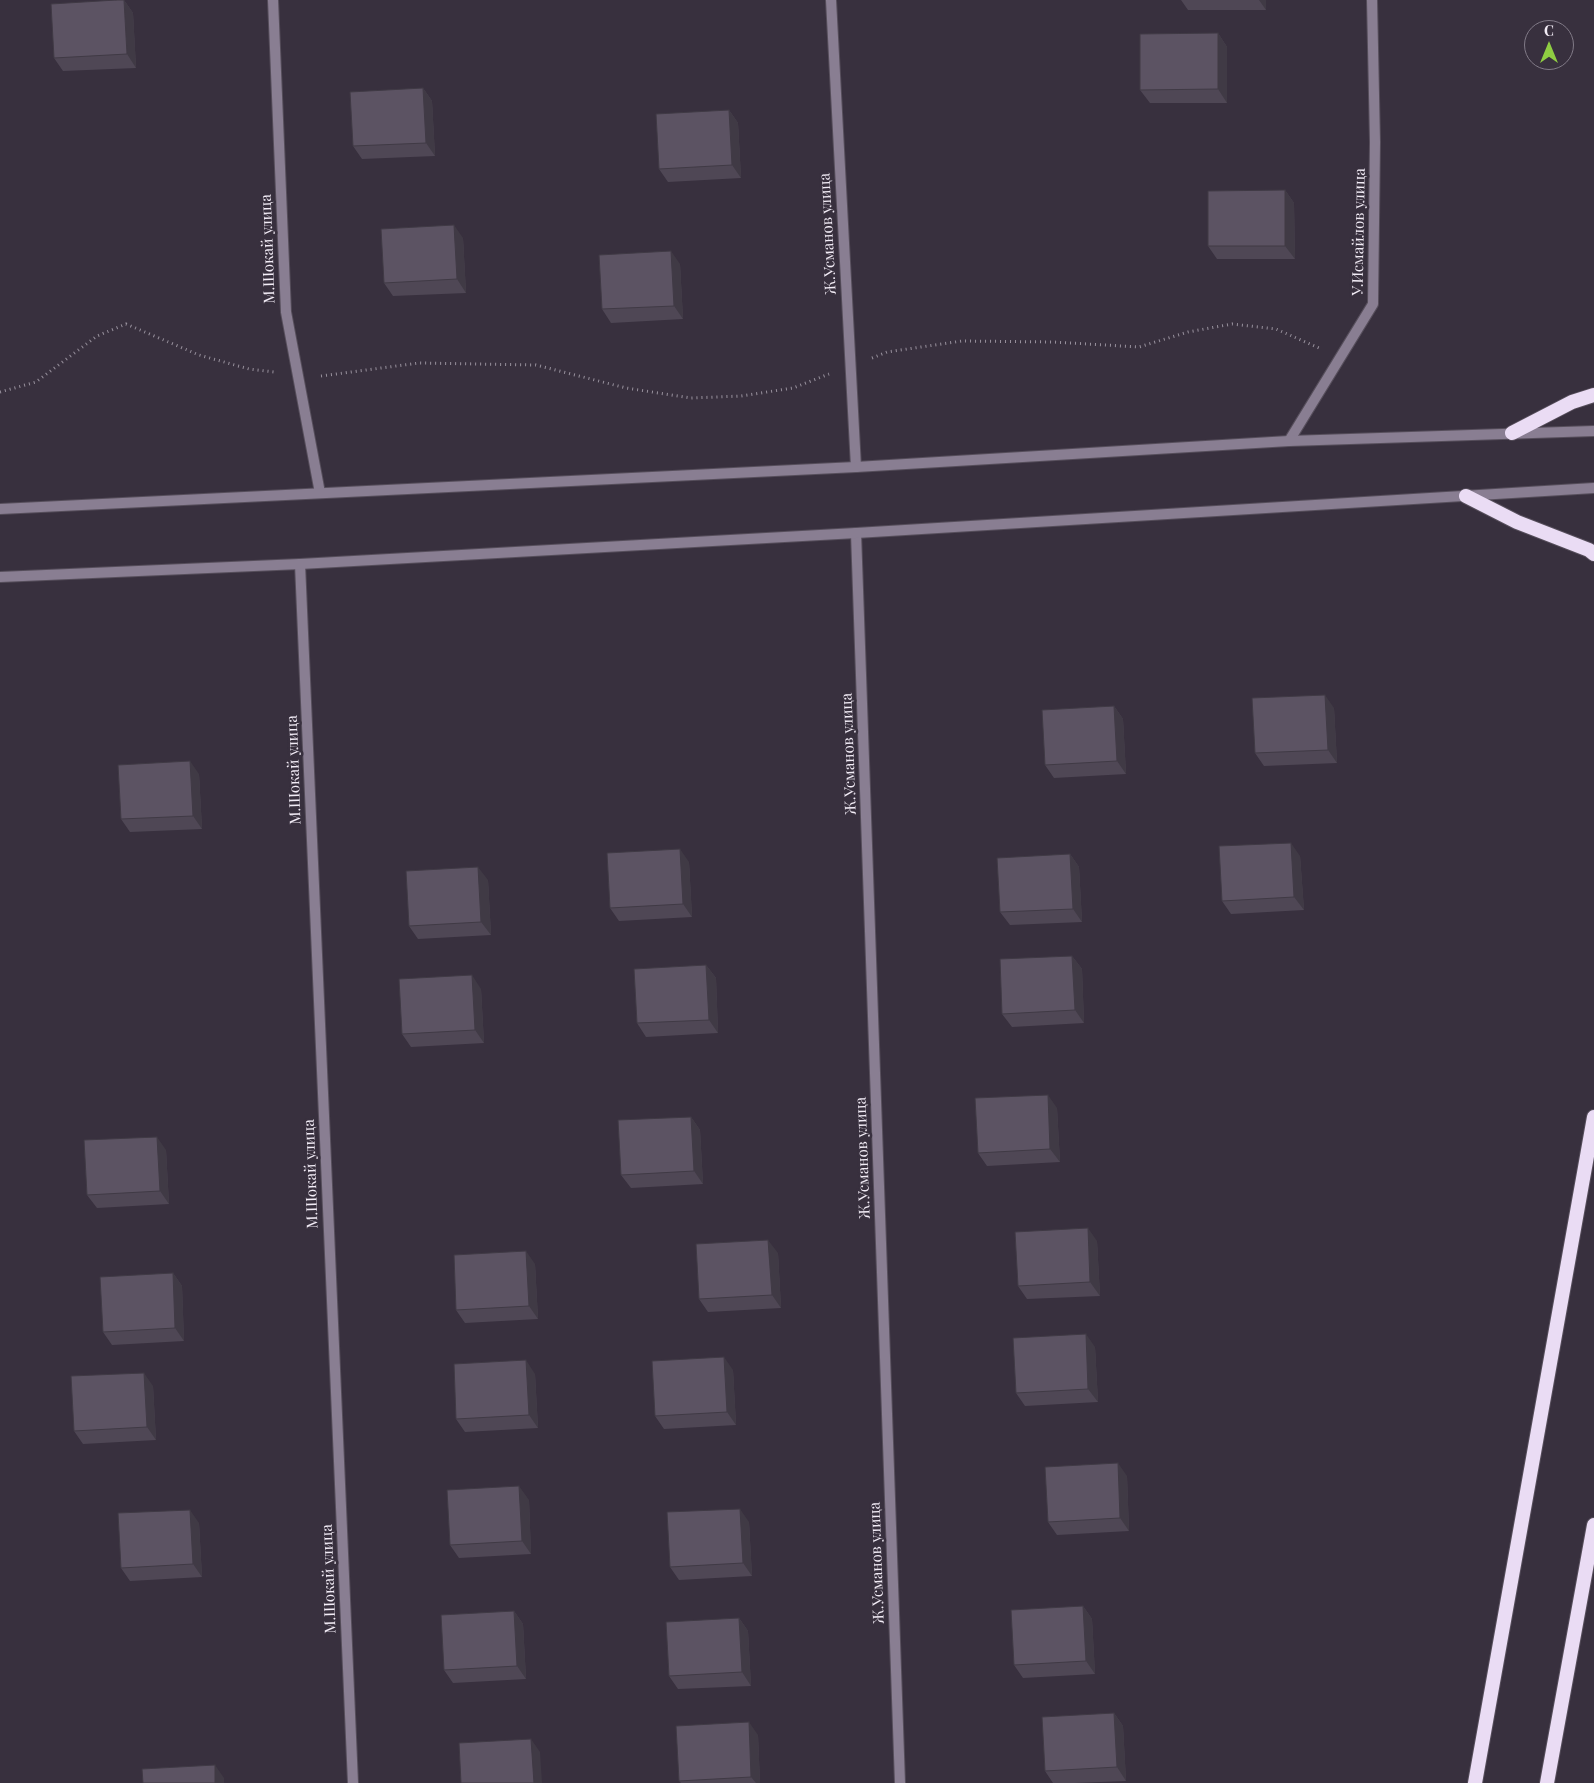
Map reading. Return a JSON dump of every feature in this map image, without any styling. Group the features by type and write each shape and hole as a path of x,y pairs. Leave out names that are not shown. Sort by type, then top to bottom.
{"highway":[{"path":"1512,433 1572,402 1594,395"},
{"path":"1466,496 1517,522 1589,550 1594,554"},
{"path":"1475,1783 1594,1118"},
{"path":"1548,1783 1594,1525"}],"street":[{"name":"М.Шокай улица","path":"273,0 286,312 320,493"},
{"name":"Ж.Усманов улица","path":"831,0 856,467"},
{"name":"У.Исмайлов улица","path":"1289,441 1374,304 1375,142 1372,0"},
{"path":"0,509 856,467 1289,441 1594,431"},
{"path":"0,577 300,564 856,533 1594,488"},
{"name":"Ж.Усманов улица","path":"856,533 900,1783"},
{"name":"М.Шокай улица","path":"300,564 353,1783"}],"path":[{"path":"0,392 36,382 97,336 126,324 199,355 249,370 325,376 420,363 536,365 626,388 691,398 741,396 793,388 887,352 962,341 1053,342 1139,347 1188,332 1232,324 1276,329 1341,358"}],"building":[{"path":"124,0 127,54 54,58 51,4"},
{"path":"1218,33 1218,89 1140,90 1140,34"},
{"path":"423,88 426,143 353,146 350,92"},
{"path":"729,110 732,165 659,169 656,114"},
{"path":"1285,190 1285,246 1208,246 1208,191"},
{"path":"454,225 457,279 384,283 381,229"},
{"path":"671,251 674,306 602,309 599,255"},
{"path":"1325,695 1328,750 1255,753 1252,698"},
{"path":"1114,706 1117,761 1045,765 1042,710"},
{"path":"190,761 193,816 121,819 118,765"},
{"path":"1291,843 1294,897 1222,901 1219,846"},
{"path":"680,849 683,904 610,908 607,853"},
{"path":"1070,854 1073,909 1000,912 997,858"},
{"path":"478,867 481,922 409,926 406,871"},
{"path":"1072,956 1075,1010 1002,1014 1000,959"},
{"path":"706,965 709,1020 637,1023 634,969"},
{"path":"472,975 475,1030 402,1034 399,979"},
{"path":"1048,1095 1050,1149 978,1153 975,1098"},
{"path":"691,1117 694,1171 621,1175 618,1120"},
{"path":"157,1137 160,1191 87,1195 84,1140"},
{"path":"1088,1228 1090,1282 1018,1286 1015,1232"},
{"path":"768,1240 772,1295 699,1299 696,1244"},
{"path":"526,1251 529,1306 456,1310 454,1255"},
{"path":"173,1273 175,1328 103,1332 100,1277"},
{"path":"1086,1334 1088,1389 1016,1393 1013,1338"},
{"path":"724,1357 727,1412 655,1416 652,1361"},
{"path":"526,1360 529,1415 456,1419 454,1364"},
{"path":"144,1373 147,1427 74,1431 71,1376"},
{"path":"1118,1463 1120,1518 1048,1522 1045,1467"},
{"path":"519,1486 522,1541 450,1545 447,1490"},
{"path":"740,1509 743,1563 670,1567 667,1512"},
{"path":"190,1510 193,1564 121,1568 118,1513"},
{"path":"1083,1606 1086,1661 1014,1665 1011,1610"},
{"path":"514,1611 517,1666 444,1670 441,1615"},
{"path":"739,1618 742,1672 669,1676 666,1622"},
{"path":"1114,1713 1117,1767 1045,1771 1042,1717"},
{"path":"749,1722 751,1777 679,1781 676,1726"},
{"path":"531,1739 534,1783 461,1783 459,1743"},
{"path":"215,1765 215,1783 143,1783 142,1769"}]}
